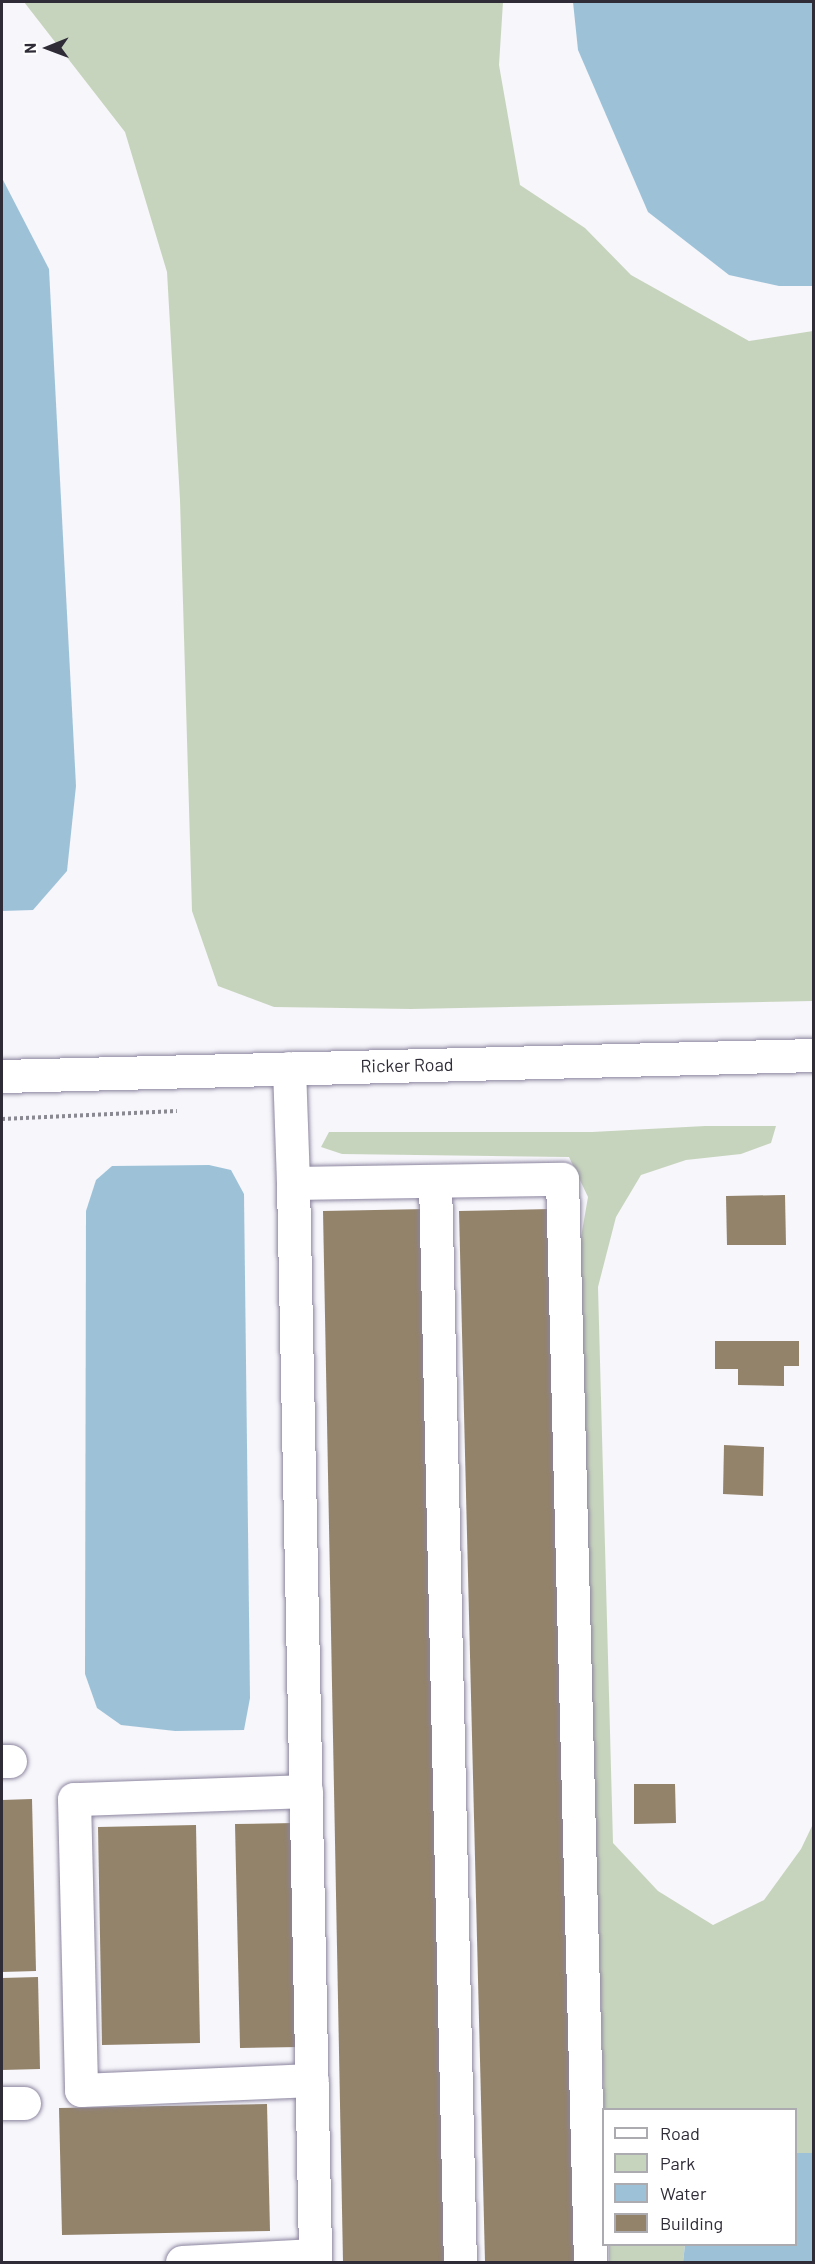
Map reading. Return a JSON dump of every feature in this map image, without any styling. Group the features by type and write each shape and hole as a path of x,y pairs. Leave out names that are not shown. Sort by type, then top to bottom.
{"street":[{"name":"Ricker Road","path":"2,1076 813,1055"},
{"path":"182,2262 315,2259 289,1068"},
{"path":"293,1183 562,1179 590,2262"},
{"path":"435,1181 460,2262"},
{"path":"306,1791 74,1799 81,2090 312,2080"}],"green space":[{"path":"24,2 503,2 499,65 520,185 585,228 631,275 749,341 813,331 813,1001 411,1009 274,1007 218,986 192,911 180,500 167,272 125,132"},
{"path":"705,1126 776,1126 771,1143 741,1154 686,1160 641,1175 616,1217 598,1287 613,1843 658,1891 713,1925 764,1900 801,1849 813,1824 813,2153 797,2153 797,2108 604,2108 581,1373 580,1243 588,1197 569,1157 342,1154 321,1147 329,1132 592,1132"},
{"path":"609,2246 685,2246 683,2262 609,2262"}],"water":[{"path":"573,2 813,2 813,286 779,286 729,275 648,212 578,50"},
{"path":"2,178 49,269 76,786 67,871 33,910 2,911"},
{"path":"209,1165 231,1170 244,1194 250,1698 244,1730 175,1731 121,1725 97,1708 85,1674 86,1211 96,1180 112,1166"},
{"path":"797,2153 813,2153 813,2262 683,2262 685,2246 797,2246"}],"building":[{"path":"785,1195 786,1245 727,1245 726,1196"},
{"path":"427,1209 447,2262 343,2262 323,1211"},
{"path":"550,1209 576,2262 485,2262 459,1211"},
{"path":"715,1341 799,1341 799,1366 784,1366 784,1386 738,1385 738,1369 715,1369"},
{"path":"724,1445 764,1447 763,1496 723,1494"},
{"path":"634,1784 675,1784 676,1823 634,1824"},
{"path":"32,1799 36,1971 2,1972 2,1800"},
{"path":"295,1823 299,2047 240,2048 235,1824"},
{"path":"196,1825 200,2043 102,2045 98,1827"},
{"path":"38,1977 40,2069 2,2070 2,1978"},
{"path":"267,2104 270,2231 62,2235 59,2108"}]}
